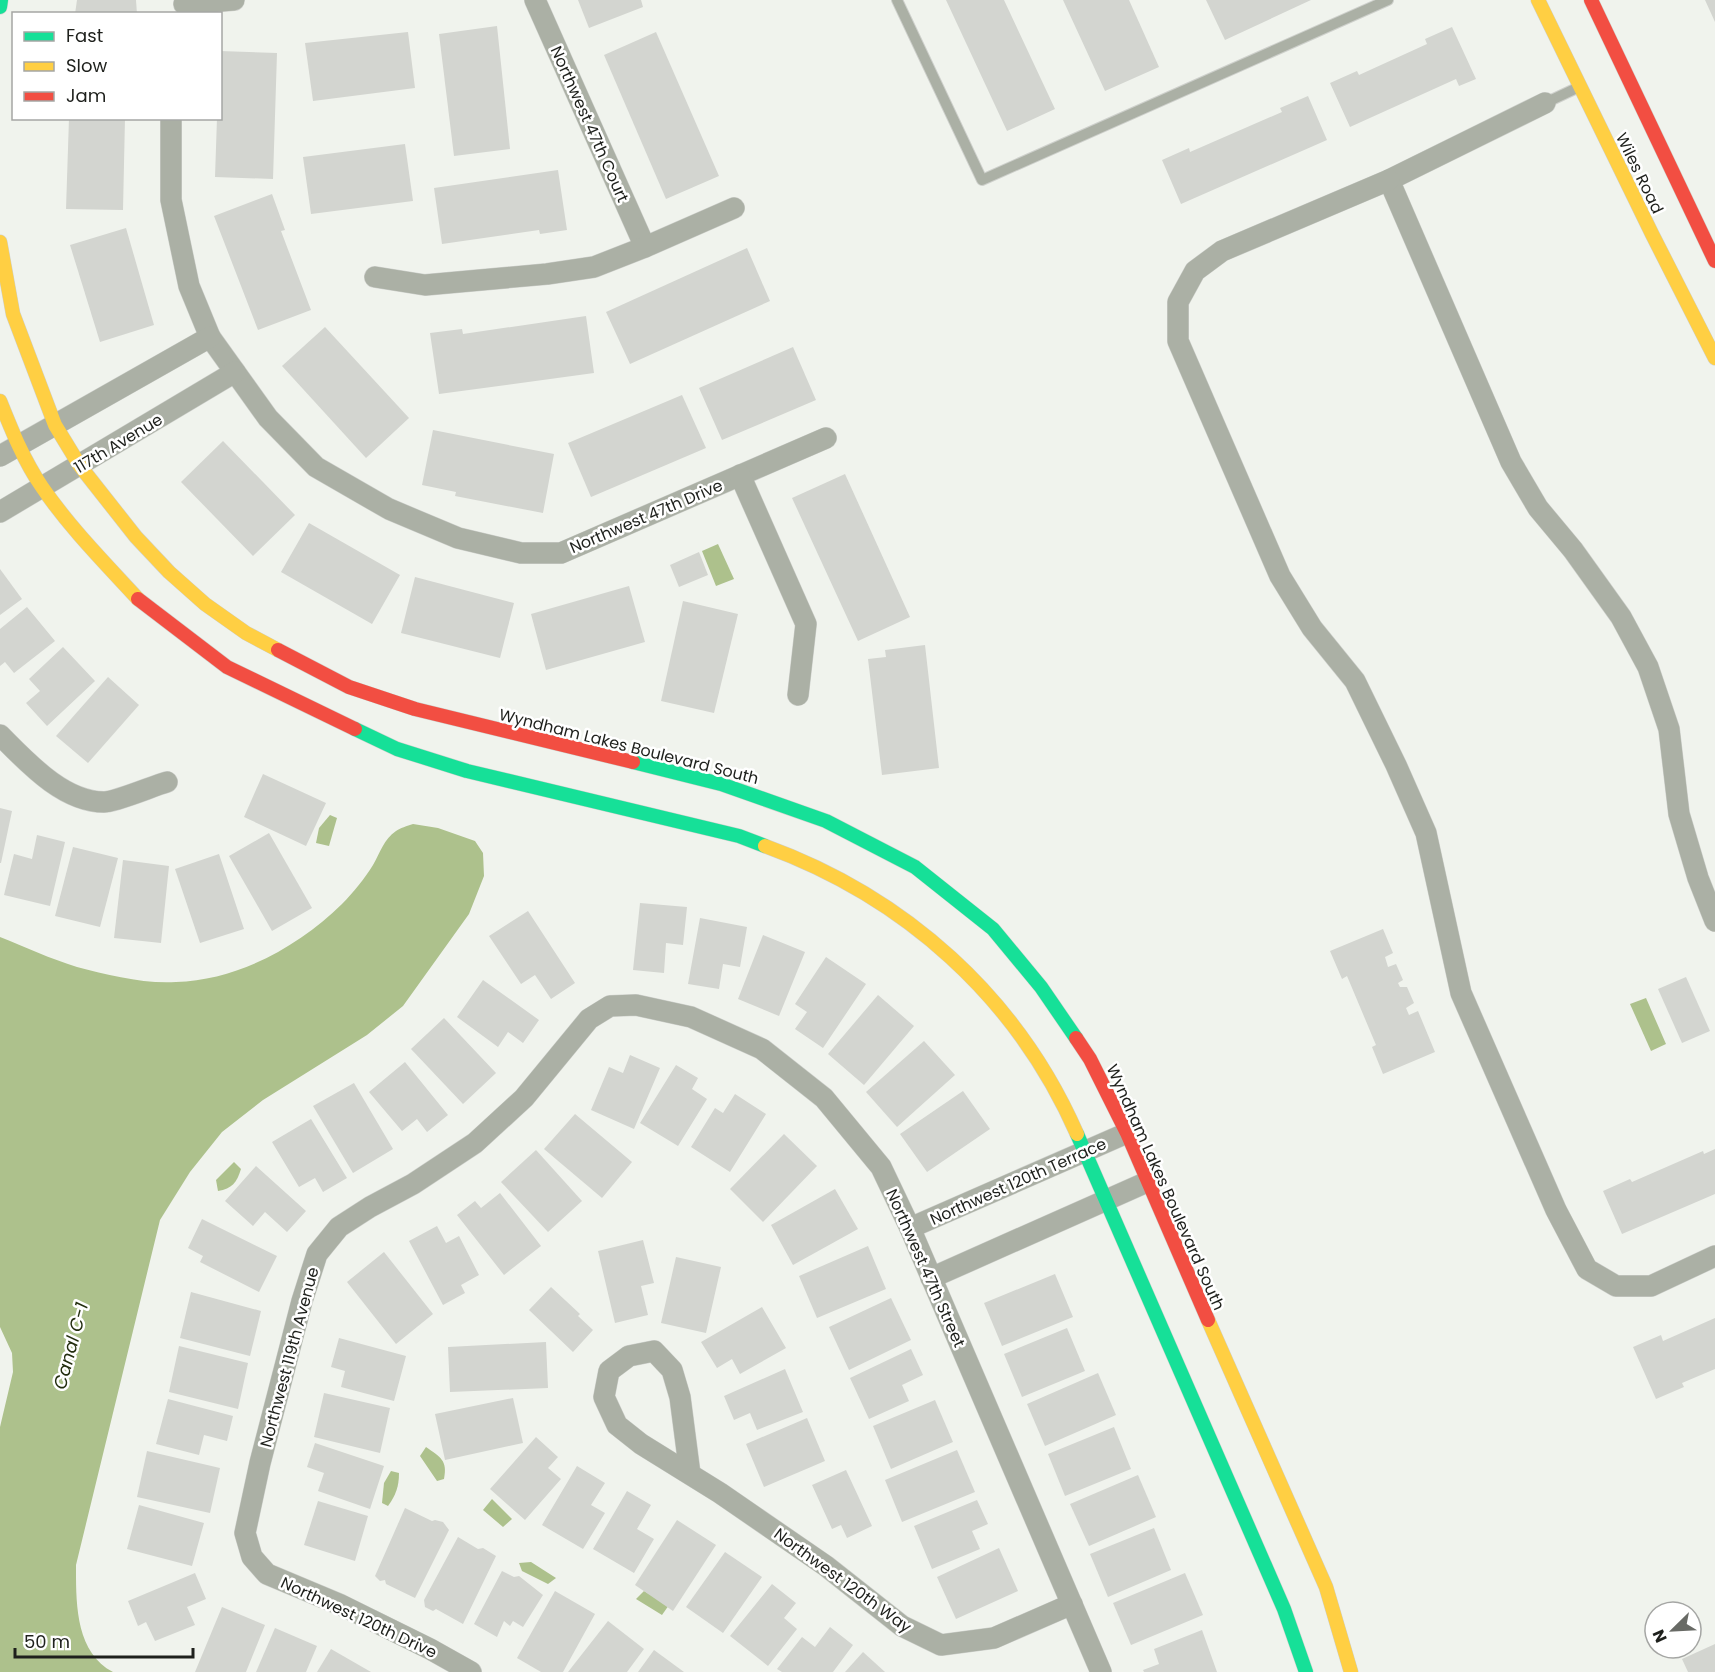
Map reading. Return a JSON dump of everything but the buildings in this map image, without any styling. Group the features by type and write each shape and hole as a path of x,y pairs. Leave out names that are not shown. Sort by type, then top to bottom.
{"street":[{"path":"0,7 1,0"},
{"path":"184,6 234,0"},
{"name":"Northwest 47th Court","path":"535,0 645,247"},
{"name":"Wiles Road","path":"1538,0 1579,87 1715,358"},
{"name":"Wiles Road","path":"1591,0 1715,261"},
{"path":"1545,103 1389,180 1222,251 1195,271 1178,302 1178,341 1280,576 1312,628 1355,681 1401,775 1426,833 1461,993 1556,1210 1587,1269 1616,1286 1651,1286 1715,1256"},
{"name":"Northwest 47th Drive","path":"171,120 171,200 189,286 210,337 268,418 316,467 388,508 458,538 521,554 561,553 826,438"},
{"path":"1389,180 1510,462 1538,508 1573,550 1621,617 1648,667 1669,729 1679,814 1698,878 1715,921"},
{"path":"375,277 425,285 547,274 594,267 734,208"},
{"name":"Wyndham Lakes Boulevard South","path":"0,242 13,314 55,425 80,466 136,537 169,572 205,604 246,633 349,687 415,709 721,784 826,821 915,867 993,929 1041,987 1090,1059 1127,1133 1326,1587 1351,1672"},
{"path":"9,452 210,337"},
{"name":"117th Avenue","path":"0,512 235,372"},
{"path":"0,401 9,452 42,487 84,540 141,602 227,668 397,749 467,771 739,836 785,853 830,874 887,906 929,937 990,997 1041,1064 1063,1103 1284,1609 1306,1672"},
{"name":"Northwest 47th Drive","path":"740,475 806,624 798,695"},
{"path":"0,735 35,770 78,798 106,802 167,782"},
{"name":"Northwest 47th Street","path":"610,1006 636,1005 691,1017 762,1049 824,1098 881,1167 910,1228 1101,1672"},
{"name":"Northwest 119th Avenue","path":"252,1557 245,1533 299,1312 317,1254 339,1227 413,1184 475,1143 524,1098 589,1019 610,1006"},
{"name":"Northwest 120th Terrace","path":"910,1228 1127,1133"},
{"path":"931,1278 1147,1182"},
{"name":"Northwest 120th Way","path":"690,1474 681,1397 672,1370 654,1352 629,1356 609,1371 604,1397 616,1425 641,1444 690,1474 826,1566 902,1626 941,1645 994,1638 1072,1604"},
{"name":"Northwest 120th Drive","path":"252,1557 267,1574 340,1605 430,1648 471,1672"}],"lane":[{"path":"897,0 982,180 1388,0"},
{"path":"1545,103 1579,87"}],"water":[{"path":"718,544 734,579 716,586 702,551"},
{"path":"330,815 337,818 329,846 316,843 319,828"},
{"name":"Canal C-1","path":"413,824 438,828 475,841 483,853 484,876 469,914 403,1006 367,1035 263,1100 222,1132 190,1172 160,1220 76,1565 76,1595 80,1625 91,1652 100,1663 113,1672 0,1672 0,1427 13,1372 12,1353 0,1327 0,937 67,964 126,978 151,982 176,982 222,975 266,958 325,920 359,885 388,838 398,830"},
{"path":"1646,998 1666,1044 1651,1051 1630,1004"},
{"path":"234,1162 241,1169 238,1178 230,1187 218,1191 216,1180"},
{"path":"426,1447 444,1463 444,1479 437,1481 420,1456"},
{"path":"391,1471 399,1473 399,1478 388,1506 382,1503 384,1483"},
{"path":"492,1499 512,1519 503,1527 483,1510"},
{"path":"531,1562 556,1578 548,1584 522,1571 519,1563"},
{"path":"644,1591 669,1605 662,1615 636,1599"}],"traffic: fast":[{"path":"0,7 1,0"},
{"path":"355,729 397,749 467,771 739,836 765,846"},
{"path":"633,762 721,784 826,821 915,867 993,929 1041,987 1076,1038"},
{"path":"1077,1134 1284,1609 1306,1672"}],"traffic: slow":[{"path":"1538,0 1715,358"},
{"path":"0,242 13,314 55,425 80,466 136,537 169,572 205,604 246,633 278,650"},
{"path":"0,401 24,456 42,487 76,531 138,599"},
{"path":"765,846 816,867 864,893 909,923 951,958 989,996 1023,1038 1052,1084 1077,1134"},
{"path":"1208,1320 1326,1587 1351,1672"}],"traffic: jam":[{"path":"1591,0 1715,261"},
{"path":"138,599 227,667 355,729"},
{"path":"278,650 349,687 415,709 633,762"},
{"path":"1076,1038 1090,1059 1127,1133 1208,1320"}]}
